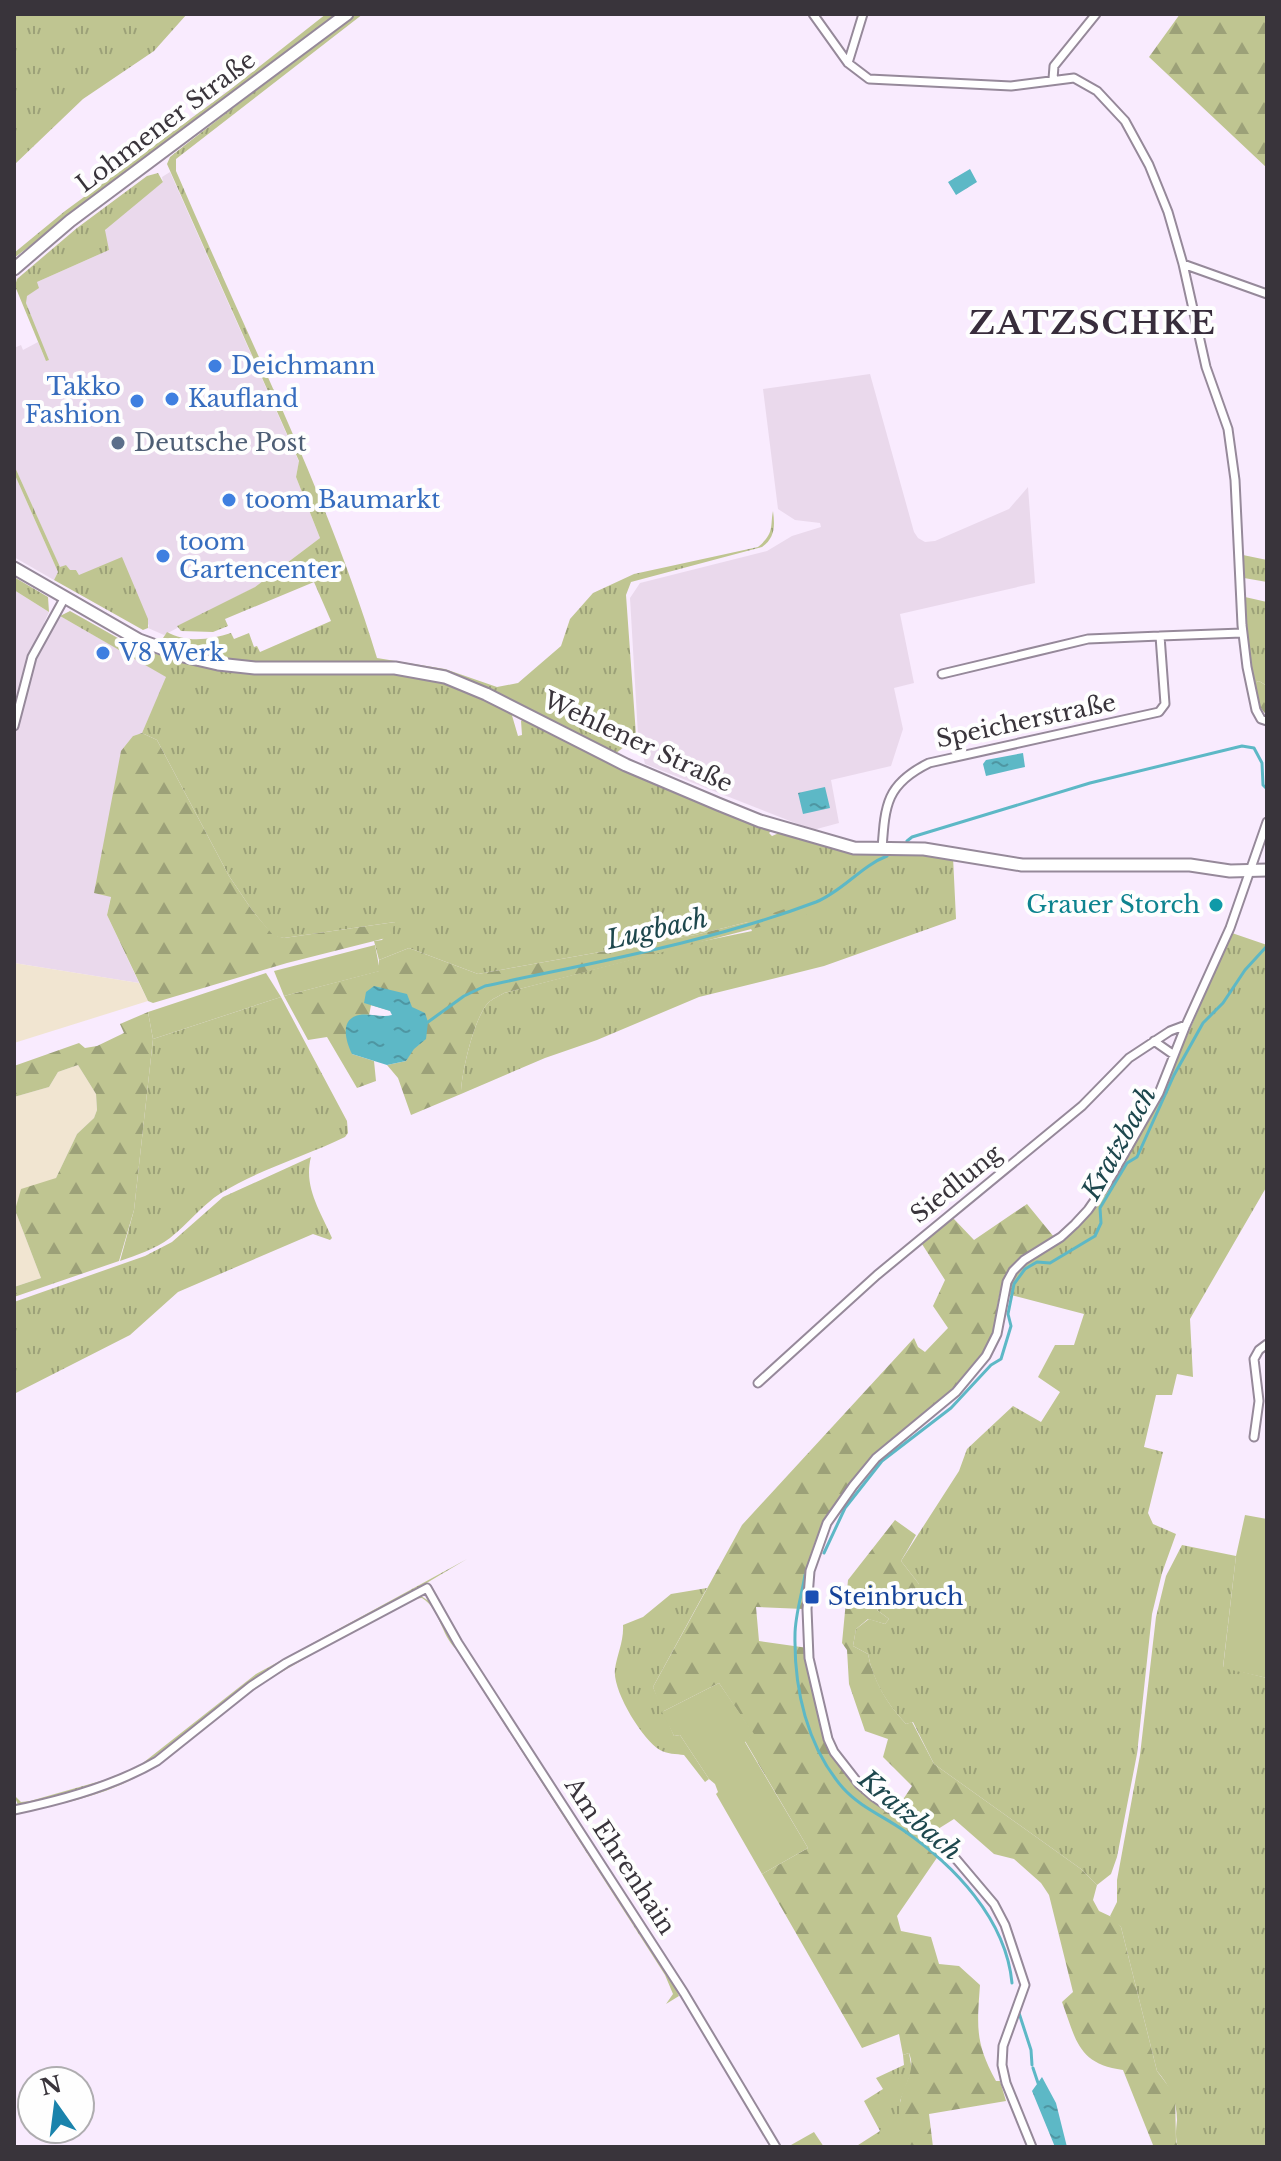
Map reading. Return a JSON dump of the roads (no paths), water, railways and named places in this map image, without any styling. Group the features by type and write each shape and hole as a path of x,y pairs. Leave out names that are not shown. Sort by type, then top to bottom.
{"street":[{"name":"Lohmener Straße","path":"14,269 70,221 347,14"},
{"path":"813,14 848,63 869,79 1011,86 1074,78 1083,80 1097,91 1125,121 1157,184 1183,264 1206,367 1224,415 1231,445 1242,633 1256,710 1261,719 1267,721"},
{"path":"848,63 863,14"},
{"path":"1053,79 1054,66 1096,14"},
{"path":"1183,264 1267,294"},
{"name":"Wehlener Straße","path":"14,568 64,599 151,645 218,664 255,668 395,668 445,677 486,694 626,765 760,821 854,848 924,849 1035,865 1190,865 1230,871 1267,870"},
{"path":"14,726 32,657 64,599"},
{"path":"942,674 1088,639 1242,633"},
{"name":"Speicherstraße","path":"882,849 888,799 895,786 929,763 1159,712 1165,704 1160,636"},
{"path":"1032,2147 1006,2083 1002,2056 1007,2031 1025,1985 1005,1925 994,1904 945,1846 874,1797 859,1784 834,1752 828,1739 809,1658 807,1609 810,1571 827,1523 863,1473 876,1458 956,1392 974,1373 997,1334 1004,1295 1013,1271 1024,1260 1061,1237 1088,1210 1149,1112 1227,935 1267,822"},
{"name":"Siedlung","path":"758,1383 877,1275 1063,1122 1129,1058 1170,1031 1186,1025"},
{"path":"1154,1041 1174,1055"},
{"path":"1254,1437 1259,1401 1254,1359 1267,1344"},
{"name":"Am Ehrenhain","path":"14,1810 106,1785 141,1770 157,1761 263,1678 427,1588 458,1643 684,1993 776,2147"}],"water":[{"path":"970,169 977,182 956,195 948,182"},
{"path":"1023,753 1025,767 986,776 983,764 986,760"},
{"path":"825,787 830,808 803,814 798,793"},
{"path":"374,986 407,994 412,1007 425,1013 428,1022 426,1039 406,1061 387,1065 352,1054 346,1026 353,1017 392,1015 390,1011 364,1003 366,992"},
{"path":"1042,2077 1056,2103 1067,2147 1055,2147 1032,2091"}],"waterway":[{"name":"Lugbach","path":"907,841 1090,783 1242,746 1254,748 1262,763 1263,785 1267,789"},
{"name":"Lugbach","path":"428,1022 464,996 485,986 694,940 816,902 887,856"},
{"name":"Kratzbach","path":"824,1553 845,1508 882,1461 951,1408 991,1365 1001,1359 1011,1326 1008,1314 1014,1284 1025,1269 1037,1262 1050,1263 1095,1236 1101,1223 1100,1208 1127,1163 1137,1157 1174,1075 1203,1023 1223,1003 1245,970 1267,946"},
{"name":"Kratzbach","path":"805,1575 795,1627 795,1655 805,1716 820,1754 850,1795 922,1844 974,1896 1000,1937 1012,1983"},
{"name":"Kratzbach","path":"1019,2013 1031,2050 1032,2065"},
{"name":"Kratzbach","path":"1033,2068 1038,2083"}],"place":[{"name":"Deichmann","path":"215,366"},
{"name":"Kaufland","path":"172,399"},
{"name":"Takko Fashion","path":"137,401"},
{"name":"Deutsche Post","path":"118,443"},
{"name":"toom Baumarkt","path":"229,500"},
{"name":"toom Gartencenter","path":"163,556"},
{"name":"V8 Werk","path":"103,653"},
{"name":"Grauer Storch","path":"1216,905"},
{"name":"Steinbruch","path":"812,1597"}],"district":[{"name":"ZATZSCHKE","path":"1093,323"}]}
